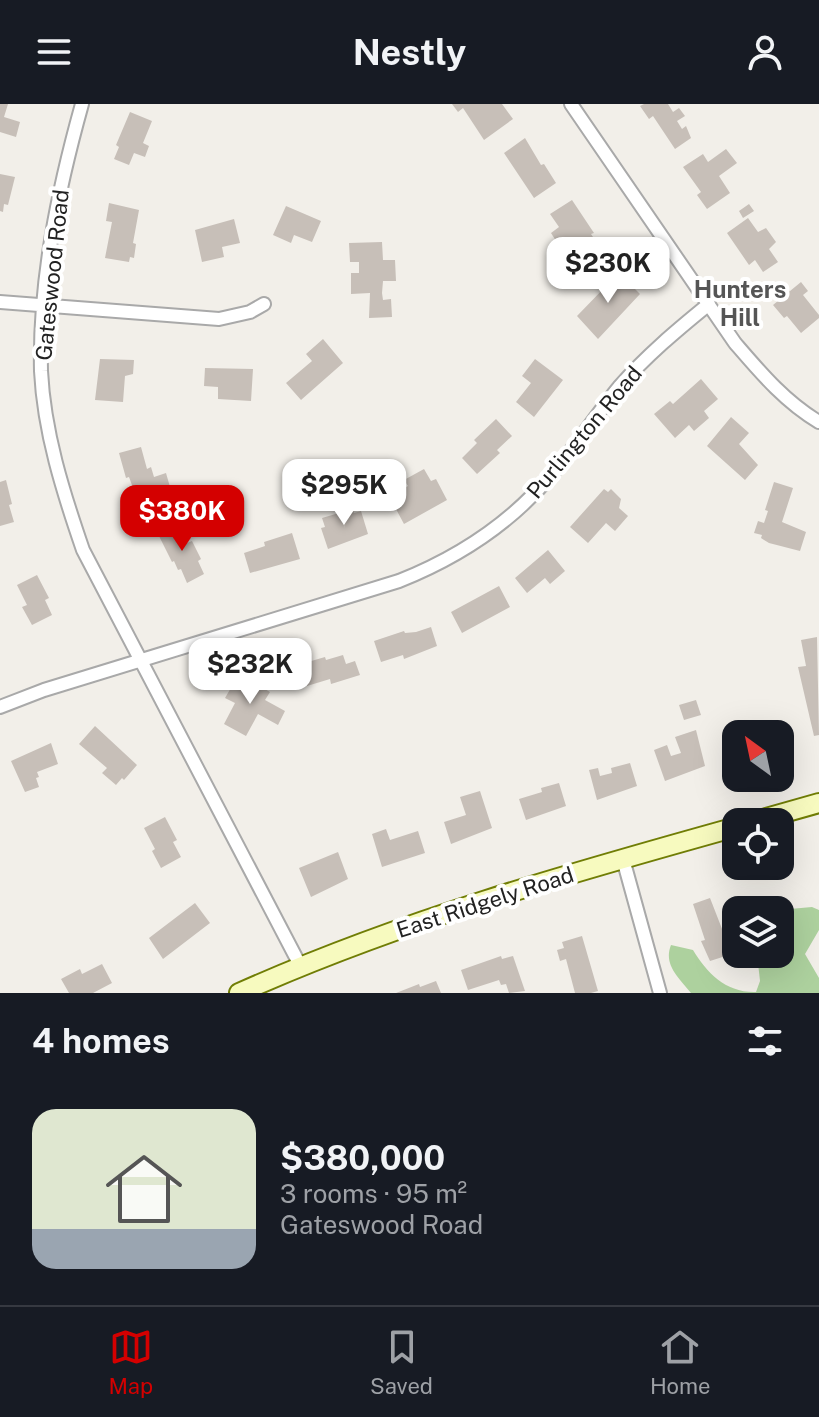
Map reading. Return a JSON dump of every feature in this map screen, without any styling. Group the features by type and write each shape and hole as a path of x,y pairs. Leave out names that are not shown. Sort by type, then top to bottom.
{"street":[{"name":"Gateswood Road","path":"82,104 52,232 44,306 41,371 62,488 83,550 301,967"},
{"path":"571,104 735,343 787,399 819,422"},
{"path":"0,302 219,319 250,312 264,304"},
{"name":"Purlington Road","path":"0,707 44,690 399,581 459,553 520,507 551,475 619,387 644,360 709,304"},
{"path":"794,810 819,803"},
{"name":"East Ridgely Road","path":"239,993 456,909 722,831"},
{"path":"623,859 660,993"}],"green space":[{"path":"812,907 819,910 819,930 805,954 819,978 819,993 691,993 671,965 671,945 693,950 711,974 735,989 756,992 760,981 759,968 794,968 794,909"}],"building":[{"path":"0,104 8,104 4,117 20,122 16,137 0,132"},
{"path":"452,104 502,104 513,119 484,140 463,108 458,112"},
{"path":"668,104 673,112 679,108 685,116 677,121 682,129 686,126 691,138 675,149 653,116 649,119 640,106"},
{"path":"130,112 152,121 143,143 149,146 145,157 134,153 129,165 114,159 119,147 116,145"},
{"path":"525,138 556,183 534,198 504,153"},
{"path":"726,149 737,163 719,176 730,193 707,209 697,195 701,192 683,167 703,154 708,162"},
{"path":"0,174 15,177 8,205 4,204 3,212 0,211"},
{"path":"572,200 599,246 582,258 567,238 558,244 551,233 559,227 550,214"},
{"path":"109,203 139,210 133,243 136,244 134,258 130,257 129,262 105,258 112,222 106,221"},
{"path":"749,204 754,211 743,218 739,211"},
{"path":"286,206 321,221 312,242 294,235 291,243 273,235"},
{"path":"748,218 758,232 766,228 776,242 769,249 778,262 763,272 755,260 749,265 727,233"},
{"path":"234,219 240,243 222,247 224,257 202,262 195,230"},
{"path":"382,242 383,260 395,260 396,281 383,281 382,293 383,300 391,299 392,317 369,318 370,293 351,294 351,273 359,273 359,262 350,262 349,243"},
{"path":"617,271 640,294 598,339 577,316"},
{"path":"801,282 808,291 803,295 819,318 801,333 773,305"},
{"path":"323,339 343,363 301,400 286,383 312,361 306,354"},
{"path":"100,359 134,360 133,374 125,376 123,402 95,400"},
{"path":"535,359 563,380 534,417 516,402 531,383 522,376"},
{"path":"205,368 253,369 251,401 218,399 218,387 204,386"},
{"path":"701,379 718,399 704,411 709,418 694,431 689,425 675,438 654,414 670,401 673,404"},
{"path":"731,417 749,433 739,444 758,465 745,480 707,446"},
{"path":"496,419 512,436 497,450 500,453 477,474 462,458 477,443 474,440"},
{"path":"141,447 147,469 151,467 154,477 166,473 172,494 140,507 129,477 126,478 119,453"},
{"path":"424,469 431,481 436,479 447,500 404,524 389,496 408,486 404,480"},
{"path":"6,480 14,522 0,526 0,482"},
{"path":"774,482 793,488 782,522 806,532 800,551 769,543 761,538 762,535 754,533 758,521 764,523"},
{"path":"604,489 608,492 611,489 621,499 619,508 628,516 615,531 606,523 588,543 570,527"},
{"path":"351,505 354,513 361,511 368,534 328,549 321,528 325,527 322,518 339,513 345,528 339,508"},
{"path":"178,523 187,543 192,541 204,574 187,583 158,534"},
{"path":"292,533 300,559 250,573 244,553 265,546 264,542"},
{"path":"548,550 565,571 550,584 545,578 527,593 515,578"},
{"path":"37,575 49,598 45,600 52,615 32,625 22,607 27,605 17,585"},
{"path":"499,586 510,607 462,633 451,612"},
{"path":"431,627 437,646 404,659 403,655 381,662 374,641 404,631 416,632"},
{"path":"817,637 819,735 814,736 798,667 806,666 801,640"},
{"path":"343,655 346,664 355,661 360,675 331,684 330,679 307,686 301,664"},
{"path":"239,674 270,692 265,700 285,711 278,725 258,714 246,736 224,724 235,703 225,698"},
{"path":"696,700 701,715 684,720 679,705"},
{"path":"95,726 137,765 116,785 102,773 107,768 79,744"},
{"path":"696,730 705,766 665,781 654,750 667,745 671,756 681,753 675,737"},
{"path":"51,743 58,764 37,772 39,787 25,792 11,761"},
{"path":"630,763 637,786 597,800 589,770 598,768 600,776 612,773 611,768"},
{"path":"559,783 566,806 526,820 519,799"},
{"path":"480,791 492,828 451,844 444,822 466,815 460,797"},
{"path":"165,817 177,840 173,842 181,857 161,868 144,828"},
{"path":"386,829 390,840 418,831 425,853 382,867 372,834"},
{"path":"338,852 348,879 311,897 299,868"},
{"path":"710,898 722,929 722,957 710,961 701,941 705,940 693,904"},
{"path":"195,903 210,923 163,959 149,938"},
{"path":"582,936 598,991 591,993 575,993 566,959 560,961 557,950 564,948 562,942"},
{"path":"501,956 502,959 513,956 525,991 509,993 506,984 501,985 499,980 468,990 461,970"},
{"path":"102,964 112,983 93,993 69,993 61,979 80,969 82,974"},
{"path":"436,981 441,993 396,993 419,984 420,987"}],"district":[{"name":"Hunters Hill","path":"740,303"}]}
